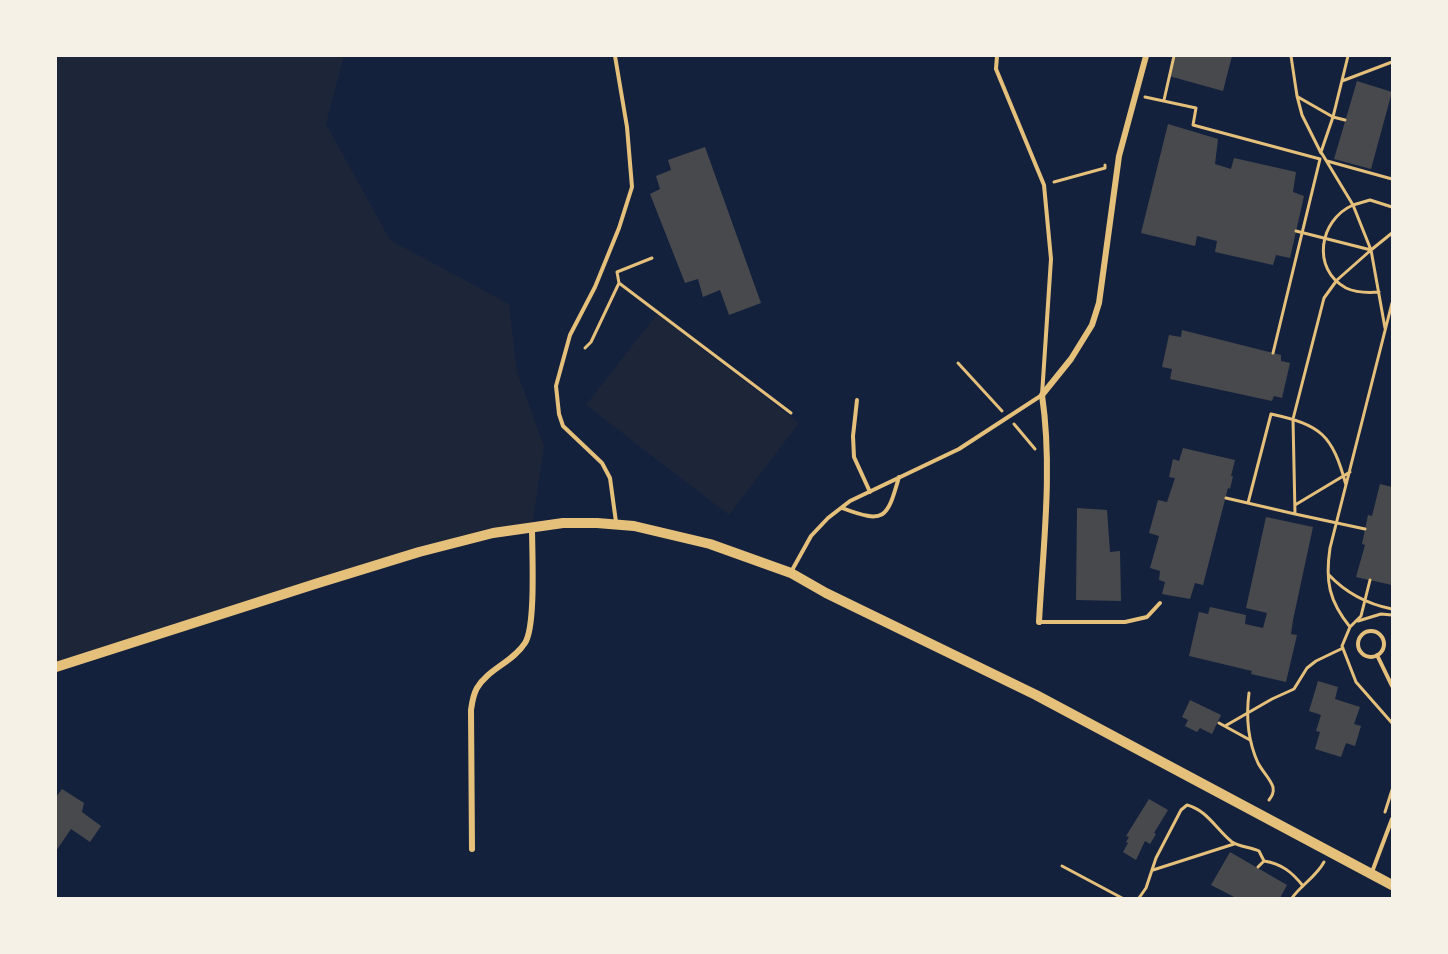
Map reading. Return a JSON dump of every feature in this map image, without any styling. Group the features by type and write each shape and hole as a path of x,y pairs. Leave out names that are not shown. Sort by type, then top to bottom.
{"street":[{"path":"1039,622 1047,472 1047,430 1042,395 1071,359 1092,325 1099,303 1119,156 1146,56"},
{"path":"56,668 419,552 493,533 562,523 634,526 699,541 791,573 826,593 1036,695 1392,885"},
{"path":"472,849 471,710 473,695 477,686 487,676 517,653 529,634 532,526"}],"lane":[{"path":"615,56 627,127 632,187 620,228 595,287 570,334 556,386 559,414 563,426 602,463 610,478 617,525"},
{"path":"791,573 810,536 841,508 959,448 1042,395 1051,259 1044,185 996,69 997,56"},
{"path":"857,400 853,436 854,457 870,492"},
{"path":"841,508 862,516 879,517 890,509 899,477"},
{"path":"1039,622 1125,622 1147,617 1160,603"},
{"path":"1373,631 1383,638 1383,650 1377,655 1365,655 1359,649 1359,640 1364,633 1373,631"},
{"path":"1377,655 1392,686"},
{"path":"1371,874 1392,819"}],"path":[{"path":"1163,101 1174,56"},
{"path":"1291,56 1302,115 1353,205 1371,250 1386,330"},
{"path":"1273,353 1321,152 1333,117 1348,56"},
{"path":"1342,81 1392,62"},
{"path":"1135,95 1196,108 1193,125 1392,179"},
{"path":"1297,96 1333,117 1345,120"},
{"path":"1050,183 1105,168 1106,160"},
{"path":"1379,292 1354,291 1337,280 1327,265 1324,238 1327,228 1338,214 1353,205 1370,201 1392,207"},
{"path":"1296,231 1371,250"},
{"path":"1295,514 1293,419 1324,298 1337,280 1392,232"},
{"path":"585,348 591,342 619,283 617,272 652,258"},
{"path":"619,283 791,413"},
{"path":"1350,627 1335,607 1328,573 1330,548 1392,303"},
{"path":"958,363 1036,450"},
{"path":"1248,503 1271,414 1312,426 1321,433 1332,450 1346,486"},
{"path":"1295,505 1350,472"},
{"path":"1226,498 1365,529"},
{"path":"1328,573 1347,592 1365,601 1392,609"},
{"path":"1370,580 1361,616 1350,627 1343,640 1342,648 1356,682 1392,723"},
{"path":"1356,622 1381,614 1392,615"},
{"path":"1224,726 1294,689 1307,668 1342,648"},
{"path":"1249,693 1248,713 1251,740 1258,763 1272,786 1273,793 1269,800"},
{"path":"1219,723 1251,740"},
{"path":"1139,898 1154,870 1156,858 1181,810 1187,805 1198,808 1211,824 1234,844 1259,851 1264,861"},
{"path":"1154,870 1234,844"},
{"path":"1292,898 1318,873 1326,859"},
{"path":"1258,867 1264,861"},
{"path":"1264,861 1286,868 1303,886"},
{"path":"1062,866 1122,898"}],"shaded area":[{"path":"56,56 344,56 326,124 390,240 509,304 517,372 544,446 532,526 419,552 56,663"},
{"path":"657,314 799,423 729,515 586,405"}],"building":[{"path":"1174,56 1232,56 1223,91 1169,76"},
{"path":"1357,81 1392,92 1371,169 1334,159"},
{"path":"1168,124 1218,139 1215,164 1231,169 1234,158 1296,172 1293,192 1304,196 1290,258 1276,255 1273,265 1215,252 1217,241 1197,236 1195,246 1141,233"},
{"path":"705,147 761,303 729,315 720,290 703,297 698,279 685,283 650,194 660,189 656,176 671,170 668,160"},
{"path":"1182,330 1281,355 1281,361 1290,363 1282,398 1274,396 1272,401 1170,379 1172,369 1162,367 1169,335 1181,337"},
{"path":"1183,448 1235,460 1230,489 1228,488 1203,585 1195,583 1190,599 1162,594 1165,582 1159,580 1160,571 1150,568 1159,536 1149,533 1158,500 1167,502 1175,478 1169,477 1173,459 1179,461"},
{"path":"1380,484 1392,487 1392,585 1356,577 1365,545 1362,544 1368,515 1372,516"},
{"path":"1077,508 1107,510 1110,552 1120,551 1121,601 1076,600"},
{"path":"1266,517 1313,527 1293,620 1291,634 1297,635 1286,682 1251,674 1252,671 1189,656 1199,612 1208,614 1210,607 1246,615 1245,624 1263,628 1267,613 1246,608"},
{"path":"1318,681 1338,687 1335,699 1360,707 1354,724 1361,726 1355,746 1346,743 1341,757 1315,749 1320,732 1316,731 1321,715 1309,711"},
{"path":"1190,700 1221,715 1212,734 1200,728 1197,732 1185,726 1188,720 1182,717"},
{"path":"62,789 84,803 82,812 101,826 90,842 71,829 56,851 56,797"},
{"path":"1149,799 1168,810 1150,844 1145,841 1136,860 1123,852 1128,843 1126,842 1129,837 1126,836"},
{"path":"1230,852 1287,885 1280,898 1236,898 1211,885"}]}
